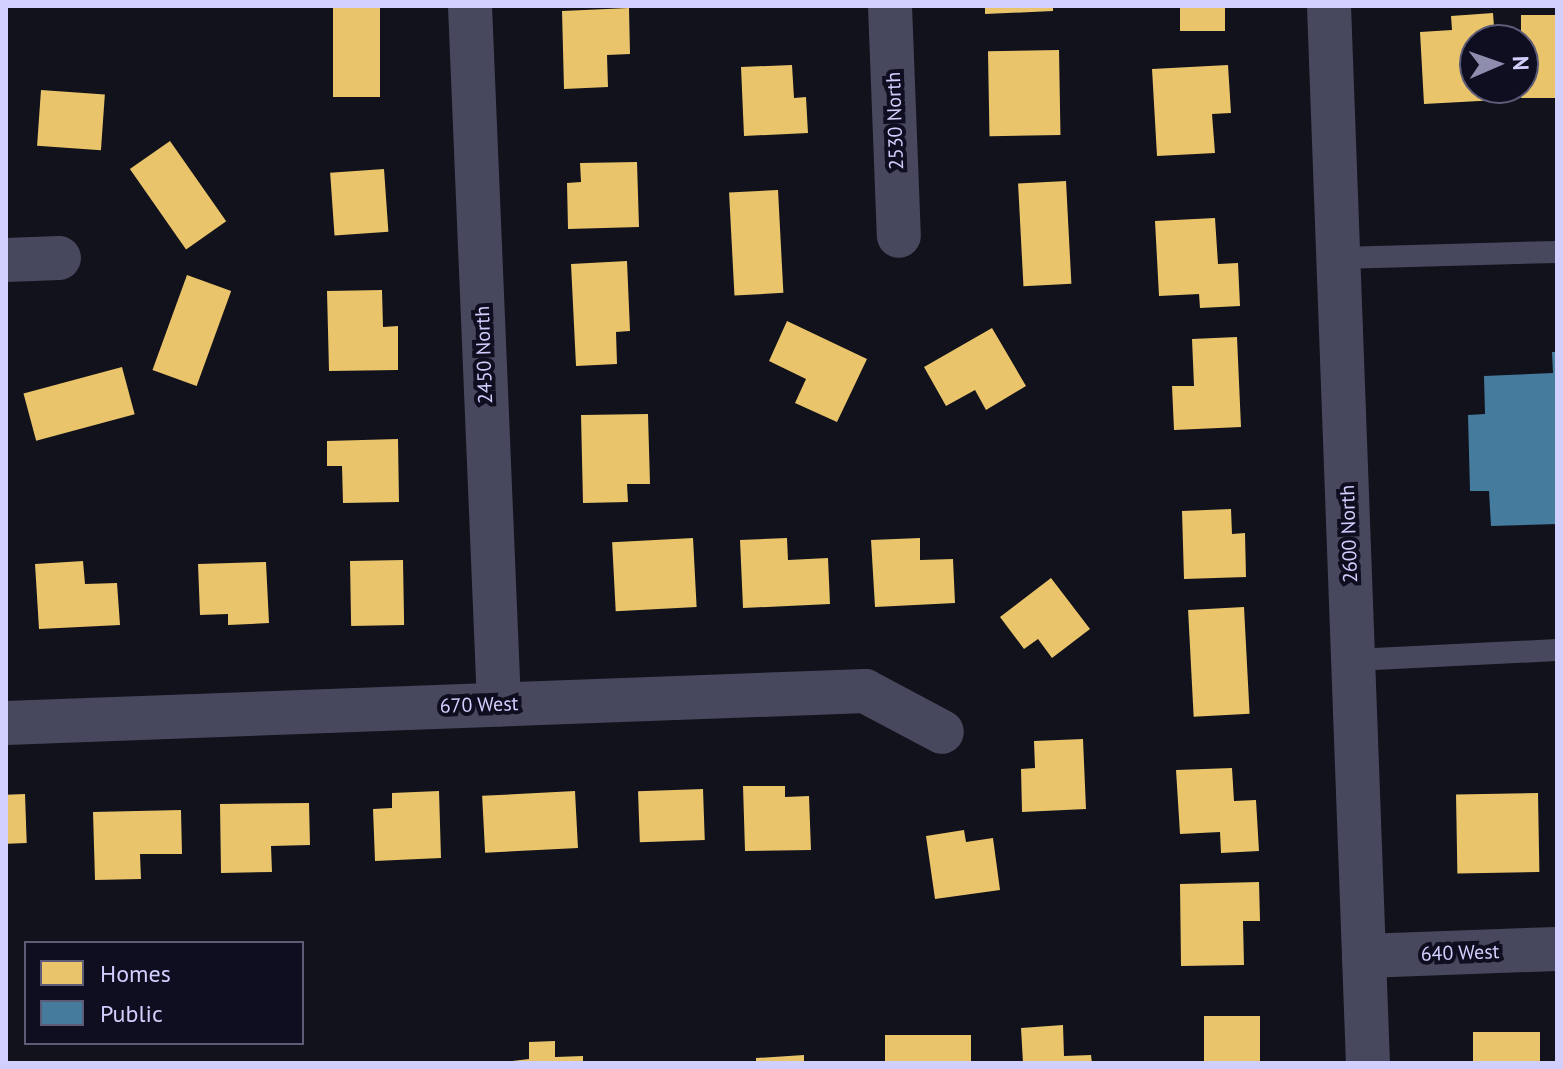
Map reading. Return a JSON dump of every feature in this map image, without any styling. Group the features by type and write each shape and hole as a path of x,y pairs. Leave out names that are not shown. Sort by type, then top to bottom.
{"street":[{"name":"2450 North","path":"470,6 499,704"},
{"name":"2530 North","path":"890,6 899,236"},
{"name":"2600 North","path":"1329,6 1368,1063"},
{"path":"6,260 59,258"},
{"name":"670 West","path":"6,723 865,691 942,732"},
{"name":"640 West","path":"1364,956 1557,949"}],"lane":[{"path":"1340,258 1557,252"},
{"path":"1354,660 1557,650"}],"building: Homes":[{"path":"333,6 380,6 380,97 333,97"},
{"path":"985,6 1053,6 1053,11 985,14"},
{"path":"1180,6 1225,6 1225,31 1180,31"},
{"path":"629,8 630,54 607,55 608,87 564,89 562,11"},
{"path":"1493,13 1494,24 1459,24 1459,102 1424,104 1420,32 1452,30 1451,16"},
{"path":"1521,15 1557,15 1557,98 1539,98 1539,24 1521,24"},
{"path":"1059,50 1060,135 989,136 988,51"},
{"path":"792,65 794,98 806,97 808,133 744,136 741,67"},
{"path":"1228,65 1231,113 1212,114 1215,153 1157,156 1152,69"},
{"path":"41,90 105,94 101,150 37,146"},
{"path":"170,141 226,221 186,249 130,169"},
{"path":"637,162 639,227 568,229 567,183 581,182 580,163"},
{"path":"384,169 388,232 335,236 330,173"},
{"path":"1066,181 1071,284 1023,286 1018,184"},
{"path":"778,190 783,293 734,295 729,193"},
{"path":"1215,218 1218,264 1238,263 1240,306 1200,308 1199,294 1159,296 1155,221"},
{"path":"627,261 630,331 616,332 617,364 576,366 571,264"},
{"path":"187,275 231,291 197,386 152,370"},
{"path":"382,290 383,327 398,326 398,370 329,371 327,291"},
{"path":"787,321 867,359 837,422 795,403 806,379 769,361"},
{"path":"992,328 1026,386 986,410 975,390 946,406 924,367"},
{"path":"1237,337 1241,427 1174,430 1172,386 1194,386 1192,339"},
{"path":"122,367 135,414 36,441 23,393"},
{"path":"648,414 650,484 627,484 628,502 583,503 581,415"},
{"path":"398,439 399,502 343,503 342,466 327,466 327,441"},
{"path":"1231,509 1232,534 1245,533 1246,577 1184,579 1182,511"},
{"path":"693,538 697,607 616,611 612,542"},
{"path":"787,538 788,560 828,558 830,604 743,608 740,540"},
{"path":"920,538 920,560 953,559 955,603 875,607 871,540"},
{"path":"403,560 404,625 351,626 350,561"},
{"path":"83,561 85,584 117,583 120,625 39,629 35,564"},
{"path":"266,562 269,623 228,625 228,614 200,615 198,564"},
{"path":"1051,578 1090,629 1052,658 1038,639 1024,649 1000,617"},
{"path":"1244,607 1250,714 1194,717 1188,610"},
{"path":"1083,739 1086,809 1022,812 1021,769 1035,768 1034,741"},
{"path":"1232,768 1234,801 1256,800 1259,851 1221,853 1220,832 1180,834 1176,770"},
{"path":"743,786 785,786 785,797 809,796 811,850 745,851"},
{"path":"703,789 705,840 640,842 638,791"},
{"path":"439,791 441,858 375,861 373,809 392,808 392,793"},
{"path":"575,791 578,848 485,853 482,796"},
{"path":"1538,793 1539,872 1457,873 1456,794"},
{"path":"25,794 27,843 8,844 6,795"},
{"path":"309,803 310,845 271,846 272,872 221,873 220,804"},
{"path":"181,810 182,854 140,854 141,879 95,880 93,812"},
{"path":"964,830 966,842 993,838 1000,890 935,899 926,836"},
{"path":"1259,882 1260,921 1243,921 1244,965 1181,966 1180,884"},
{"path":"1204,1016 1260,1016 1260,1063 1204,1063"},
{"path":"1063,1025 1064,1056 1091,1055 1092,1063 1023,1063 1021,1028"},
{"path":"1473,1032 1540,1032 1540,1063 1473,1063"},
{"path":"885,1035 971,1035 971,1063 885,1063"},
{"path":"555,1041 555,1057 583,1056 583,1063 495,1063 529,1059 529,1042"},
{"path":"804,1055 804,1063 756,1063 756,1058"}],"building: Public":[{"path":"1552,352 1557,352 1557,524 1491,526 1489,491 1470,491 1468,415 1485,414 1484,376 1553,373"}]}
